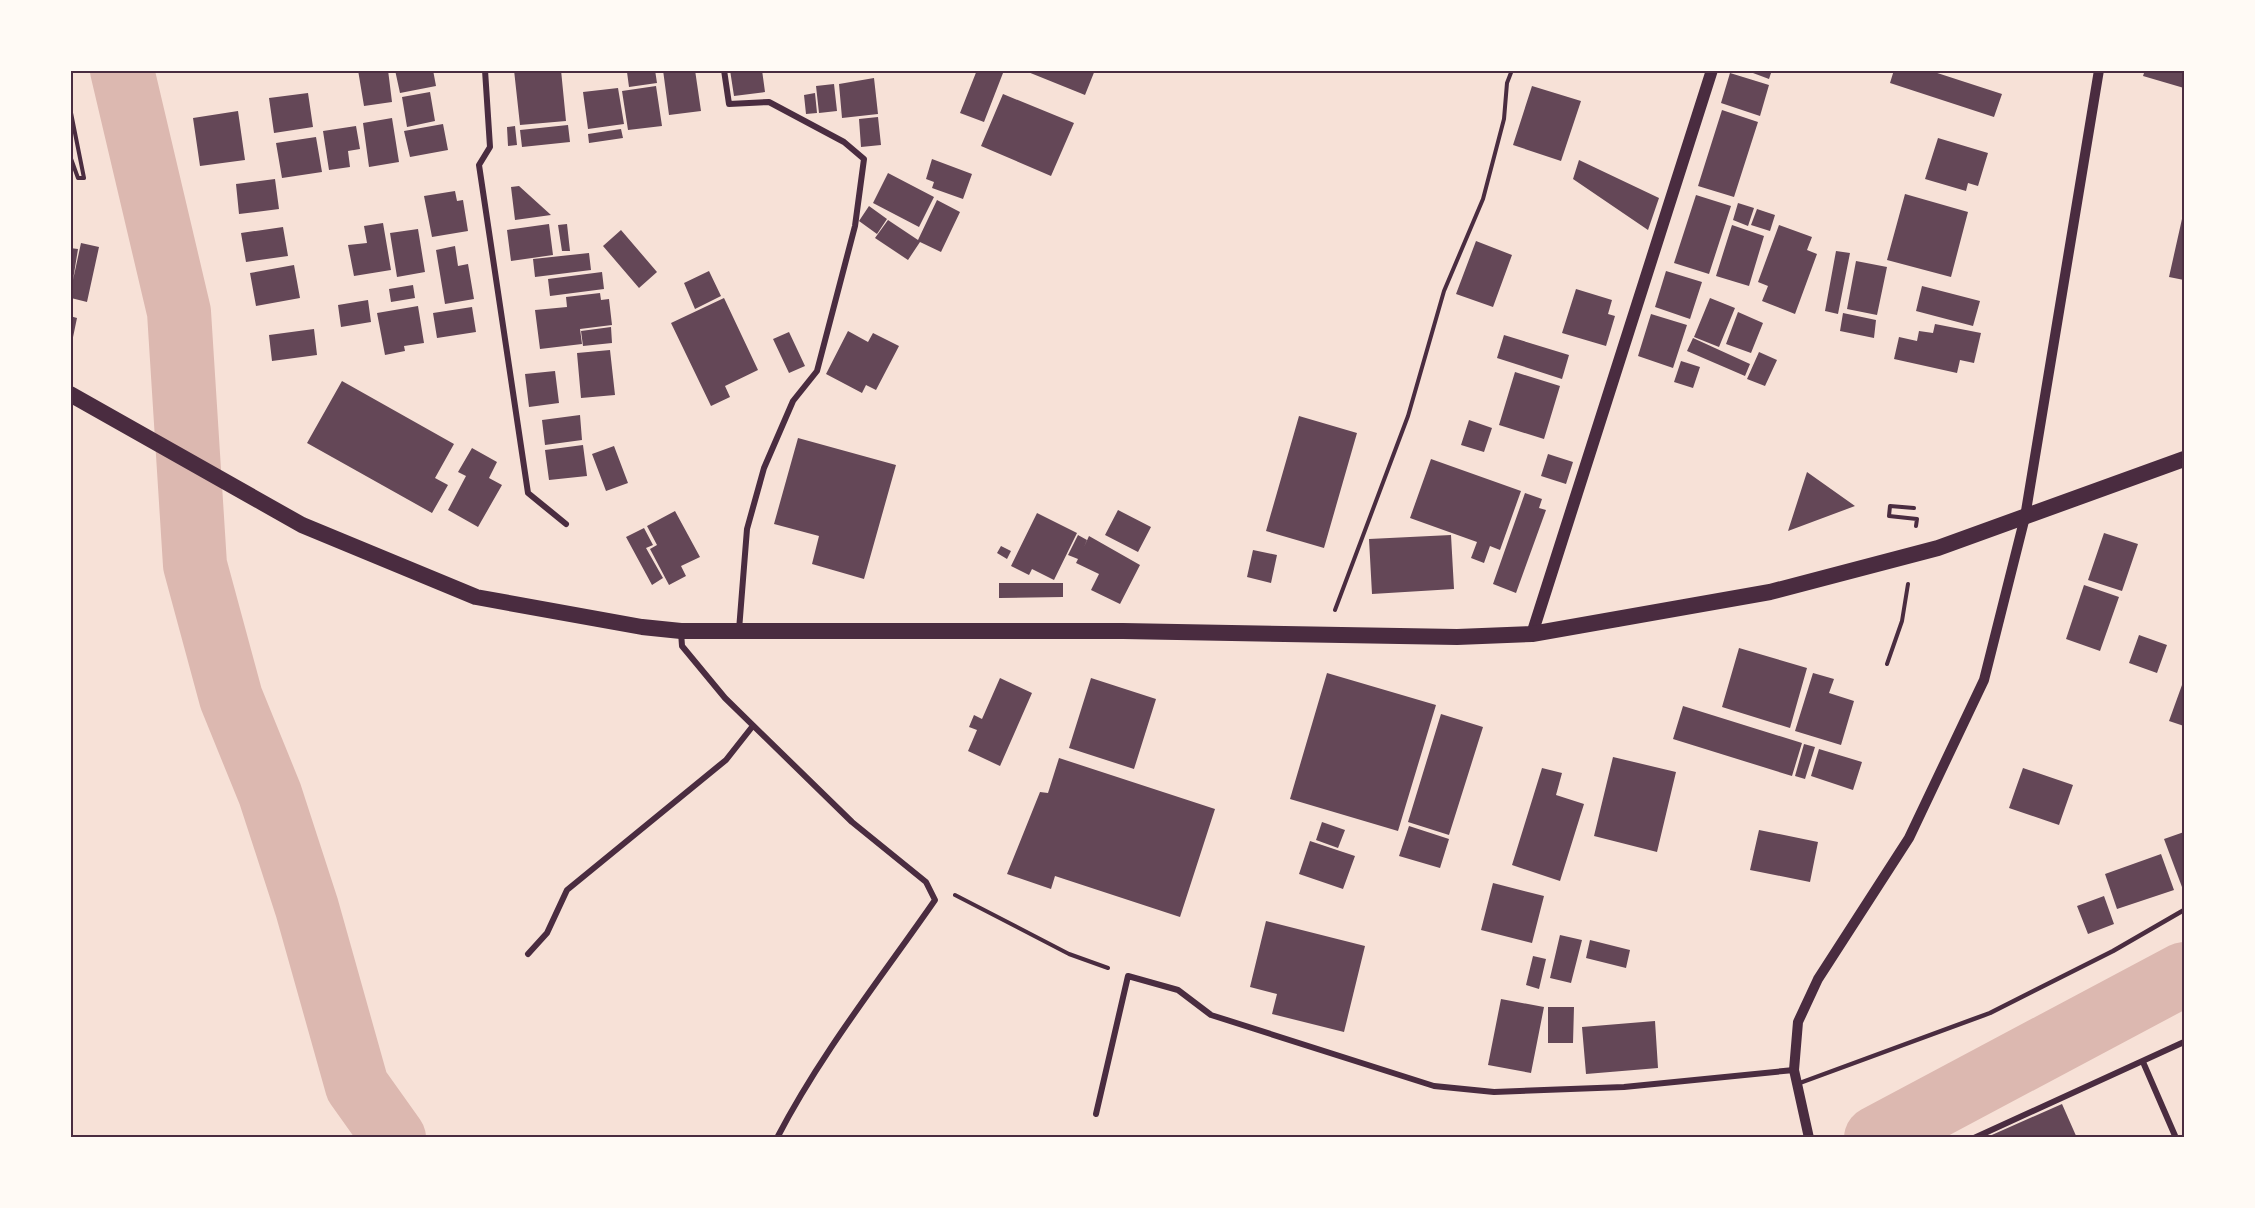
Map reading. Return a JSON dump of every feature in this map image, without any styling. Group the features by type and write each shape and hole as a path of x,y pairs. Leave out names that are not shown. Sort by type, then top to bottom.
{"highway":[{"path":"70,394 302,525 476,597 642,627 681,631 1123,631 1457,637 1532,634 1770,592 1938,548 2184,459"}],"main road":[{"path":"1532,634 1712,70"}],"street":[{"path":"485,70 490,147 479,165 528,494 566,524"},
{"path":"724,70 729,104 769,102 844,142 864,159 855,226 817,372 793,401 764,468 747,529 739,631"},
{"path":"1809,1137 1794,1070 1798,1022 1818,979 1909,838 1984,680 2025,517 2099,70"},
{"path":"681,631 682,645 752,727 852,822 926,882 935,900 853,1014 793,1106 777,1137"},
{"path":"528,954 547,933 567,890 726,760 752,727"},
{"path":"1096,1114 1128,976 1178,990 1211,1015 1434,1086 1494,1092 1612,1087 1794,1070"},
{"path":"1974,1137 2184,1042"},
{"path":"2142,1062 2176,1137"}],"lane":[{"path":"1797,1084 1990,1013 2114,951 2184,910"}],"path":[{"path":"1323,635 1341,596 1408,416 1444,291 1483,199 1504,118 1507,83 1512,70"},
{"path":"70,108 84,178 78,178 70,156"},
{"path":"1912,518 1889,516 1890,506 1914,508"},
{"path":"1887,664 1902,621"},
{"path":"926,882 1069,954 1128,976"}],"building":[{"path":"358,70 388,70 392,102 364,106"},
{"path":"395,70 433,70 436,86 400,93"},
{"path":"514,70 561,70 566,121 520,125"},
{"path":"655,70 657,83 629,87 627,72"},
{"path":"663,70 695,70 701,111 669,115"},
{"path":"730,70 762,70 765,92 734,96"},
{"path":"977,70 1003,73 984,122 960,113"},
{"path":"1023,70 1095,70 1085,95"},
{"path":"1745,70 1772,70 1769,79"},
{"path":"1894,70 1928,70 2002,94 1994,117 1890,83"},
{"path":"2145,70 2184,70 2184,88 2143,76"},
{"path":"1730,73 1769,85 1760,116 1721,103"},
{"path":"874,78 878,114 842,118 839,84"},
{"path":"834,84 837,111 819,113 816,86"},
{"path":"656,86 662,126 628,130 622,91"},
{"path":"1532,86 1581,101 1561,161 1513,145"},
{"path":"618,88 624,124 588,129 583,92"},
{"path":"430,92 435,121 407,127 402,97"},
{"path":"308,93 313,127 274,133 269,98"},
{"path":"815,93 817,113 806,114 804,95"},
{"path":"1003,94 1074,123 1051,176 981,146"},
{"path":"1722,110 1758,122 1734,197 1698,186"},
{"path":"238,111 245,160 200,166 193,118"},
{"path":"878,117 881,145 861,147 859,119"},
{"path":"392,118 399,162 369,167 363,123"},
{"path":"443,124 448,150 410,157 404,131"},
{"path":"568,125 570,142 522,147 520,130"},
{"path":"356,126 360,149 348,151 350,167 329,170 323,131"},
{"path":"515,126 517,145 508,146 507,127"},
{"path":"621,129 623,138 589,143 588,134"},
{"path":"316,137 322,172 282,178 276,143"},
{"path":"1938,138 1988,153 1978,186 1968,183 1966,191 1925,179"},
{"path":"932,159 972,174 963,199 932,188 934,182 926,179"},
{"path":"1579,160 1659,198 1648,230 1573,179"},
{"path":"888,173 934,197 919,227 873,203"},
{"path":"275,179 279,209 239,214 236,184"},
{"path":"519,186 551,215 515,220 511,187"},
{"path":"455,191 457,201 463,200 468,231 432,237 424,196"},
{"path":"1905,194 1968,212 1951,277 1887,260"},
{"path":"1696,195 1731,206 1709,274 1674,263"},
{"path":"937,200 960,212 941,252 920,242 908,260 875,238 888,220 918,240"},
{"path":"1738,203 1754,208 1748,226 1733,220"},
{"path":"869,206 887,219 877,234 859,221"},
{"path":"1757,209 1775,215 1770,231 1751,225"},
{"path":"2184,210 2184,280 2169,277"},
{"path":"383,223 391,270 354,276 348,245 367,243 364,226"},
{"path":"549,224 553,255 511,261 507,230"},
{"path":"567,224 570,251 562,251 558,225"},
{"path":"1732,225 1764,236 1749,286 1716,276"},
{"path":"1779,225 1812,237 1807,250 1817,254 1795,314 1762,301 1768,286 1758,282"},
{"path":"283,227 288,256 246,262 241,233"},
{"path":"418,229 425,272 397,277 390,233"},
{"path":"621,230 657,272 639,288 603,246"},
{"path":"1476,241 1512,255 1493,307 1456,294"},
{"path":"81,243 99,247 87,302 71,298 70,248 78,249 73,280"},
{"path":"455,246 458,266 468,264 474,299 445,304 436,250"},
{"path":"1836,251 1850,253 1838,314 1825,311"},
{"path":"589,253 591,270 535,277 533,259"},
{"path":"1856,261 1887,267 1877,315 1847,309"},
{"path":"294,265 300,298 256,306 250,273"},
{"path":"709,271 721,296 695,309 684,283"},
{"path":"1666,271 1702,282 1690,319 1655,307"},
{"path":"602,272 604,289 550,296 548,279"},
{"path":"413,285 415,298 391,302 389,289"},
{"path":"1922,286 1980,301 1973,326 1916,311"},
{"path":"1576,289 1612,300 1608,314 1615,316 1606,346 1562,333"},
{"path":"600,293 601,300 609,299 612,325 580,329 582,344 540,349 535,310 567,307 566,297"},
{"path":"724,298 758,370 725,386 730,397 711,406 671,323"},
{"path":"1710,298 1735,308 1719,347 1694,337"},
{"path":"368,300 371,322 341,327 338,305"},
{"path":"418,306 424,343 404,346 405,351 385,355 377,313"},
{"path":"472,307 476,332 437,338 433,313"},
{"path":"1738,312 1763,323 1751,353 1726,344"},
{"path":"1843,313 1876,320 1874,338 1840,331"},
{"path":"1651,314 1687,325 1673,368 1638,356"},
{"path":"70,316 77,318 72,342 70,342"},
{"path":"1935,324 1981,333 1974,363 1960,360 1957,373 1894,359 1899,337 1917,341 1919,331 1933,333"},
{"path":"611,327 612,343 583,346 581,331"},
{"path":"314,329 317,355 272,361 269,335"},
{"path":"848,331 868,342 873,333 899,346 876,390 866,385 862,393 826,374"},
{"path":"789,332 805,366 789,373 773,339"},
{"path":"1504,335 1569,355 1562,379 1497,358"},
{"path":"1693,338 1750,364 1745,376 1687,351"},
{"path":"610,350 615,395 581,398 577,353"},
{"path":"1759,352 1777,360 1765,386 1747,379"},
{"path":"1681,361 1700,367 1693,388 1674,382"},
{"path":"555,371 559,403 529,407 525,374"},
{"path":"1515,372 1560,386 1544,439 1499,425"},
{"path":"342,381 454,444 435,478 448,485 432,513 307,443"},
{"path":"580,415 582,440 545,445 542,420"},
{"path":"1299,416 1357,433 1324,548 1266,531"},
{"path":"1469,420 1492,428 1484,452 1461,445"},
{"path":"798,438 896,465 864,579 812,564 819,536 774,524"},
{"path":"583,445 587,476 549,480 545,450"},
{"path":"614,446 628,483 606,491 592,454"},
{"path":"472,448 497,462 489,478 502,485 478,527 448,510 466,476 458,472"},
{"path":"1548,454 1573,462 1566,484 1541,476"},
{"path":"1431,459 1521,491 1500,550 1490,546 1484,563 1471,558 1477,542 1410,518"},
{"path":"1807,472 1855,506 1788,531"},
{"path":"1525,493 1542,499 1539,508 1546,510 1516,593 1493,584"},
{"path":"1118,510 1151,527 1138,552 1105,535"},
{"path":"675,511 700,557 681,566 686,576 669,585 650,549 657,545 647,526"},
{"path":"1037,513 1077,533 1054,580 1032,569 1029,575 1011,566"},
{"path":"644,528 653,545 646,548 663,578 652,585 626,537"},
{"path":"2104,533 2138,544 2122,591 2088,580"},
{"path":"1078,535 1087,540 1084,547 1089,536 1140,565 1120,604 1091,590 1099,574 1076,563 1078,559 1068,555"},
{"path":"1451,535 1454,589 1372,594 1369,539"},
{"path":"1001,546 1011,551 1007,559 997,553"},
{"path":"1253,550 1277,555 1271,583 1247,577"},
{"path":"999,583 1063,583 1063,597 999,598"},
{"path":"2084,585 2119,597 2100,651 2066,639"},
{"path":"2139,635 2167,645 2157,673 2129,663"},
{"path":"1739,648 1807,668 1790,728 1722,707"},
{"path":"1327,673 1436,705 1398,831 1290,799"},
{"path":"1813,673 1834,679 1829,693 1854,701 1841,745 1795,731"},
{"path":"1000,678 1032,693 1000,766 968,751 977,730 969,727 974,715 982,719"},
{"path":"1091,678 1156,699 1134,769 1069,748"},
{"path":"2182,685 2184,686 2184,726 2169,721"},
{"path":"1683,706 1802,743 1792,776 1673,739"},
{"path":"1441,714 1483,727 1449,835 1408,822"},
{"path":"1804,744 1815,747 1805,779 1795,776"},
{"path":"1819,749 1862,762 1853,790 1811,776"},
{"path":"1613,757 1676,772 1657,852 1594,836"},
{"path":"1059,758 1215,809 1180,917 1055,876 1051,889 1007,874 1040,792 1048,793"},
{"path":"1542,768 1562,773 1556,795 1584,804 1560,881 1512,865"},
{"path":"2023,768 2073,785 2059,825 2009,808"},
{"path":"1322,822 1345,830 1338,848 1316,840"},
{"path":"1409,826 1449,839 1440,868 1399,856"},
{"path":"1759,830 1818,842 1810,882 1750,870"},
{"path":"2184,832 2184,886 2182,887 2164,839"},
{"path":"1310,841 1355,856 1343,889 1299,874"},
{"path":"2161,854 2174,890 2117,909 2105,874"},
{"path":"1493,883 1544,896 1532,943 1481,930"},
{"path":"2104,896 2114,924 2088,934 2077,906"},
{"path":"1266,921 1365,946 1344,1032 1272,1014 1277,994 1250,987"},
{"path":"1560,935 1582,940 1571,983 1550,978"},
{"path":"1590,940 1630,950 1626,968 1586,958"},
{"path":"1533,956 1546,959 1539,989 1526,985"},
{"path":"1501,999 1544,1007 1531,1073 1488,1065"},
{"path":"1548,1007 1574,1007 1573,1043 1548,1043"},
{"path":"1655,1021 1658,1068 1586,1074 1582,1027"},
{"path":"2062,1104 2077,1138 1985,1138"}],"waterway":[{"path":"122,70 179,312 195,565 231,698 270,794 307,908 357,1086 394,1138"},
{"path":"1876,1138 2184,974"}]}
